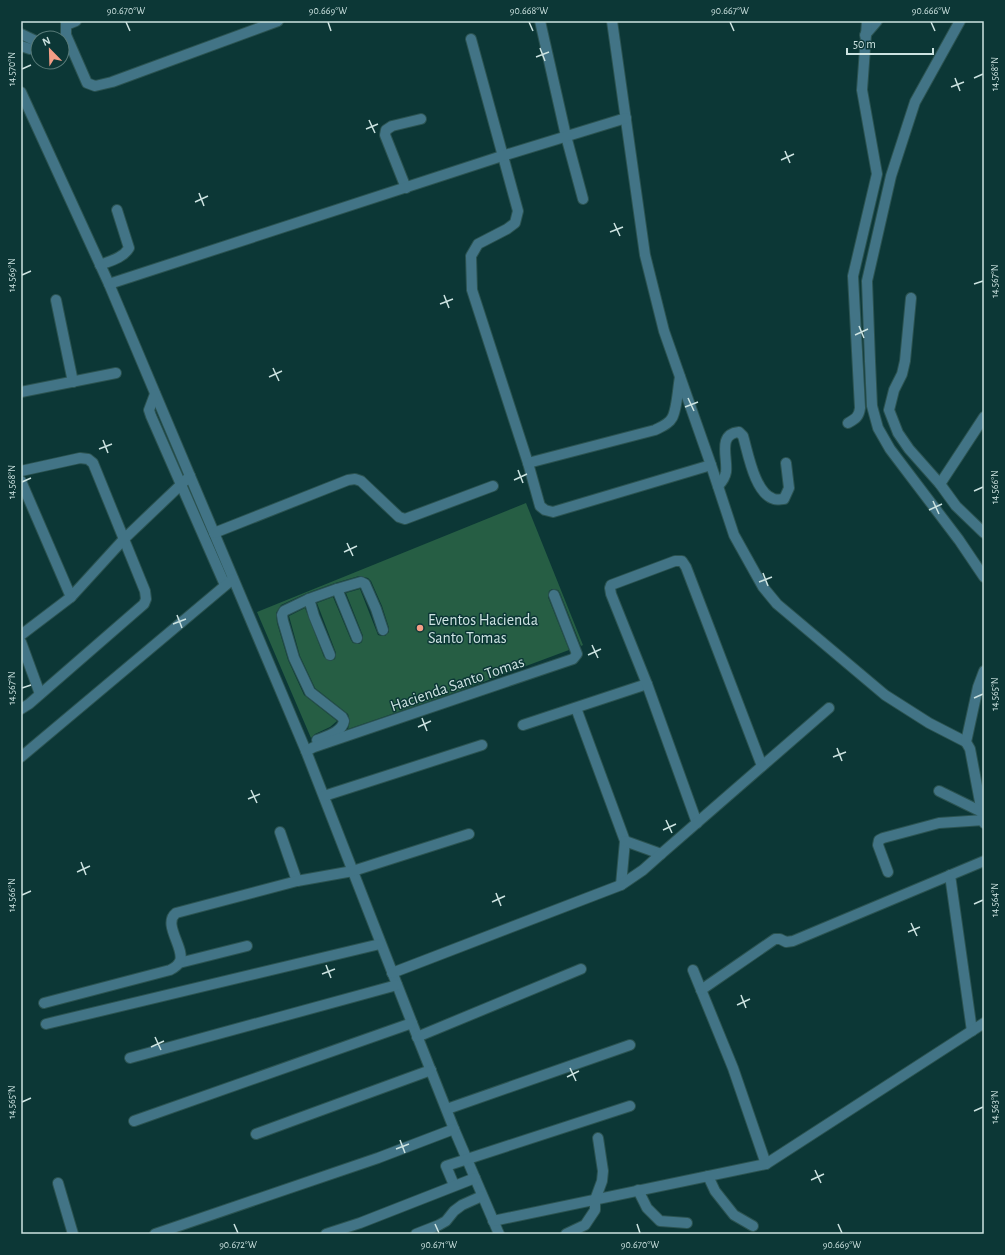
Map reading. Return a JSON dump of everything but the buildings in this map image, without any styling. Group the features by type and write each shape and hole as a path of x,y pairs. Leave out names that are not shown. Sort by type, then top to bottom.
{"street":[{"path":"64,30 76,21"},
{"path":"70,44 87,83 95,86 112,82 278,21"},
{"path":"540,21 566,136 583,199"},
{"path":"612,21 645,255 664,331 734,535 763,587 777,604 885,695 929,723 966,742 970,749 984,817"},
{"path":"848,423 856,418 859,414 860,408 852,276 877,174 862,90 867,21"},
{"path":"865,35 877,21"},
{"path":"960,21 915,102 892,176 867,281 872,406 878,428 890,449 959,540 984,577"},
{"path":"471,39 518,211 515,222 478,244 470,256 472,290 540,506 545,510 553,512 711,465"},
{"path":"21,92 109,284 214,533 229,582"},
{"path":"109,284 502,156 626,118"},
{"path":"406,188 385,135 386,130 392,126 421,120"},
{"path":"877,174 892,176"},
{"path":"100,265 122,256 129,248 117,210"},
{"path":"911,298 905,360 902,374 894,390 889,410 898,433 909,449 940,484 956,506 984,532"},
{"path":"56,300 73,382"},
{"path":"21,392 116,373"},
{"path":"528,464 654,430 666,424 672,418 676,408 680,376"},
{"path":"155,394 149,410 305,748 380,944 498,1234"},
{"path":"940,484 984,417"},
{"path":"718,486 722,481 726,470 726,439 733,433 739,432 743,436 758,485 767,495 774,499 784,499 789,488 786,463"},
{"path":"21,472 80,458 88,459 93,463 145,591 146,599 144,604 29,704 21,709"},
{"path":"21,635 71,597 124,539 190,476"},
{"path":"214,533 348,480 354,479 361,482 399,517 405,518 493,486"},
{"path":"21,481 71,597"},
{"path":"697,824 647,684 610,588 611,585 675,561 682,561 686,567 762,766"},
{"path":"21,757 229,582"},
{"path":"305,748 340,729 343,726 344,720 310,692 294,658 283,621 282,615 284,611 309,599 361,582 365,584 383,630"},
{"path":"337,589 357,638"},
{"name":"Hacienda Santo Tomas","path":"305,748 573,659 577,654 554,595"},
{"path":"309,599 314,616 330,655"},
{"path":"21,642 40,694"},
{"path":"966,742 978,687 984,671"},
{"path":"523,725 647,684"},
{"path":"576,708 624,841 621,885"},
{"path":"392,973 621,885 643,870 662,854 829,708"},
{"path":"324,796 482,745"},
{"path":"939,791 984,817"},
{"path":"888,872 878,845 879,840 882,838 939,823 984,817"},
{"path":"280,832 297,881"},
{"path":"179,963 180,956 171,924 172,918 176,913 297,881 353,871 469,834"},
{"path":"624,841 662,854"},
{"path":"701,990 775,938 786,942 793,940 984,861"},
{"path":"950,875 972,1031"},
{"path":"46,1024 380,944"},
{"path":"44,1003 170,970 179,963 248,946"},
{"path":"417,1037 581,969"},
{"path":"693,970 733,1068 766,1164"},
{"path":"130,1058 397,985"},
{"path":"134,1121 412,1023"},
{"path":"493,1221 766,1164 984,1023"},
{"path":"447,1109 630,1045"},
{"path":"256,1134 431,1070"},
{"path":"454,1185 446,1166 630,1106"},
{"path":"154,1234 378,1158 454,1129"},
{"path":"566,1234 585,1225 595,1210 594,1200 602,1181 603,1170 598,1138"},
{"path":"708,1176 715,1191 734,1215 753,1226"},
{"path":"326,1234 360,1223 474,1178"},
{"path":"58,1183 72,1234"},
{"path":"638,1190 647,1208 660,1221 688,1223"},
{"path":"416,1234 439,1226 446,1221 454,1210 482,1196"}],"place":[{"name":"Eventos Hacienda Santo Tomas","path":"420,628"}]}
